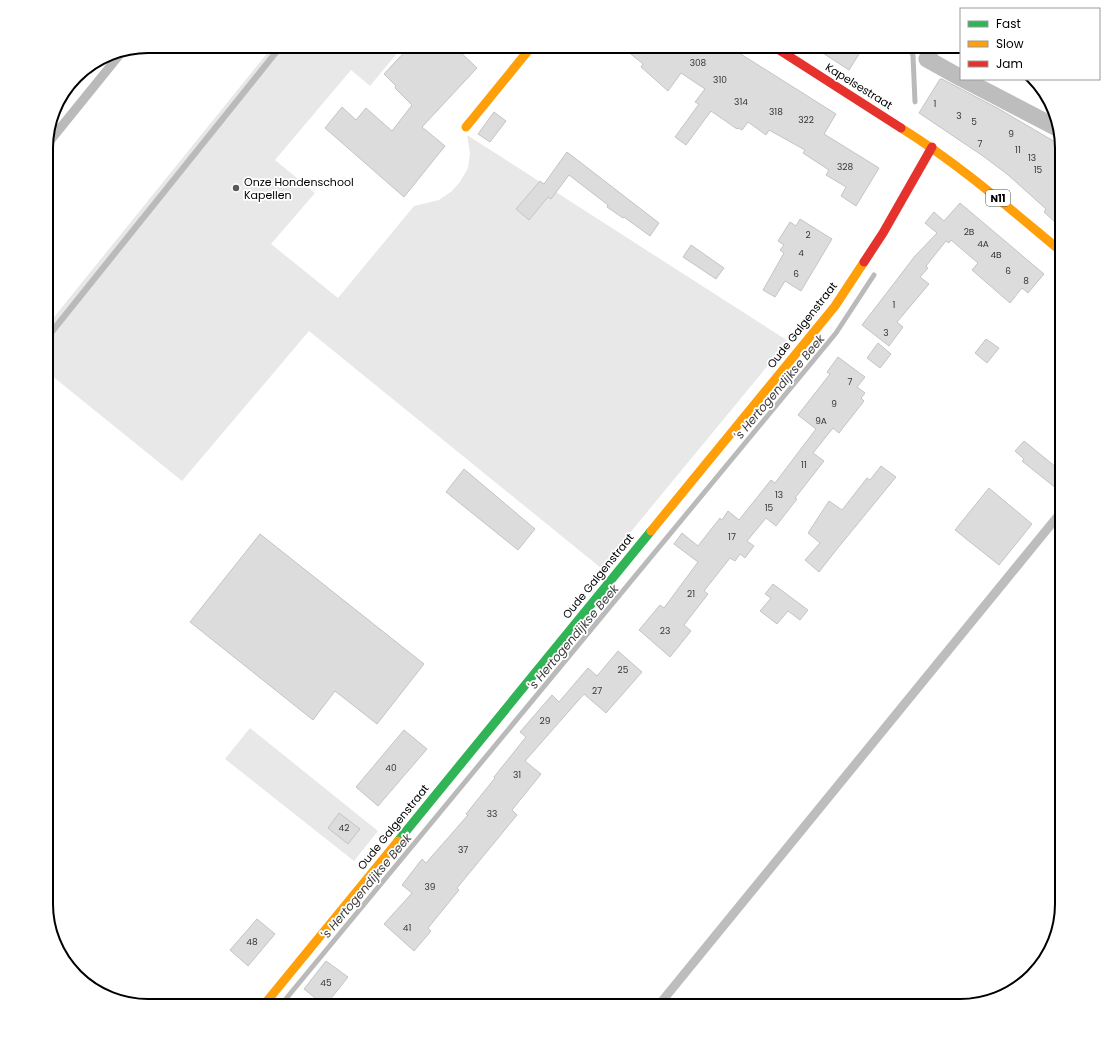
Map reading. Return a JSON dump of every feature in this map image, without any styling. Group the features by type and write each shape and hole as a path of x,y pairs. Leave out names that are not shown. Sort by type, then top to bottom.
{"street":[{"path":"466,127 526,53"},
{"name":"Kapelsestraat","path":"784,53 932,147"},
{"path":"929,53 927,59 960,76"},
{"path":"968,80 1052,125"},
{"name":"N11","path":"932,147 979,183 1055,246"},
{"name":"Oude Galgenstraat","path":"269,999 835,306 883,233 932,147"}],"lane":[{"path":"664,999 1055,520"}],"shaded area":[{"path":"267,53 397,53 370,86 351,70 275,160 315,193 271,244 338,298 414,206 439,200 452,191 460,182 468,168 470,153 467,135 788,341 601,568 309,331 182,481 53,377 53,318"},
{"path":"271,53 279,53 53,335 53,325"},
{"path":"124,56 53,144 56,126 108,62"},
{"path":"250,728 378,831 354,861 225,759"}],"building":[{"path":"404,53 461,53 477,68 422,127 445,146 404,197 325,128 342,107 356,120 366,108 392,131 412,105 395,88 396,86 384,74"},
{"path":"630,53 739,53 836,114 824,134 879,168 856,206 841,196 846,187 826,175 829,170 803,153 805,150 769,130 766,135 748,122 742,130 737,129 711,111 686,145 675,137 699,104 695,102 705,89 681,73 668,91 641,67 643,64"},
{"path":"823,53 860,53 849,70"},
{"path":"940,79 942,79 999,109 1055,142 1055,222 1044,212 1046,209 1007,174 919,113"},
{"path":"494,112 506,121 490,142 478,134"},
{"path":"567,152 659,223 650,236 624,217 623,218 607,207 608,205 569,175 551,199 548,197 529,220 516,209 540,181 544,184"},
{"path":"960,203 1044,274 1028,293 1022,288 1010,303 972,270 978,263 951,240 949,243 946,241 926,266 928,268 920,277 929,284 897,322 903,327 889,346 862,325 915,256 937,233 925,223 934,212 944,221"},
{"path":"800,219 832,239 801,291 785,281 775,297 763,290 784,253 780,250 784,245 778,241 790,222 796,226"},
{"path":"691,245 724,268 716,279 683,257"},
{"path":"986,339 999,348 987,363 975,353"},
{"path":"878,343 891,354 880,368 867,358"},
{"path":"838,357 865,377 857,387 865,393 861,398 864,401 839,433 833,428 813,453 824,461 795,498 797,499 776,526 766,518 747,541 754,546 745,558 740,554 735,561 730,558 704,591 708,594 684,625 691,631 670,657 639,630 660,605 664,608 698,562 674,544 682,533 698,546 720,518 722,520 728,511 739,520 771,480 775,483 816,429 798,415 830,374 827,372"},
{"path":"1024,441 1055,466 1055,487 1022,461 1024,459 1015,451"},
{"path":"881,466 896,477 819,572 805,560 820,543 808,533 829,501 842,510 867,478 870,480"},
{"path":"464,469 535,529 518,550 446,492"},
{"path":"989,488 1032,524 999,565 955,530"},
{"path":"260,534 424,664 377,724 335,691 313,720 190,622"},
{"path":"773,584 808,610 800,620 788,611 777,624 760,611 771,598 765,594"},
{"path":"618,651 642,672 606,713 584,694 525,761 541,774 512,810 517,815 457,888 459,890 428,928 431,931 414,951 384,924 412,893 402,885 422,859 426,863 468,815 466,814 526,737 520,732 552,695 559,702 588,668 597,676"},
{"path":"404,730 427,749 378,806 356,787"},
{"path":"339,813 360,829 348,844 328,828"},
{"path":"257,919 275,934 248,966 230,950"},
{"path":"326,961 348,977 331,999 316,999 304,989"}],"waterway":[{"name":"'s Hertogendijkse Beek","path":"912,53 915,102"},
{"name":"'s Hertogendijkse Beek","path":"286,999 836,333 874,275"}],"traffic: fast":[{"path":"398,841 651,531"}],"traffic: slow":[{"path":"466,127 526,53"},
{"path":"901,128 964,172 1004,203 1055,246"},
{"path":"651,531 835,306 864,262"},
{"path":"269,999 398,841"}],"traffic: jam":[{"path":"784,53 901,128"},
{"path":"864,262 883,233 932,147"}],"place":[{"name":"Onze Hondenschool Kapellen","path":"236,188"}]}
